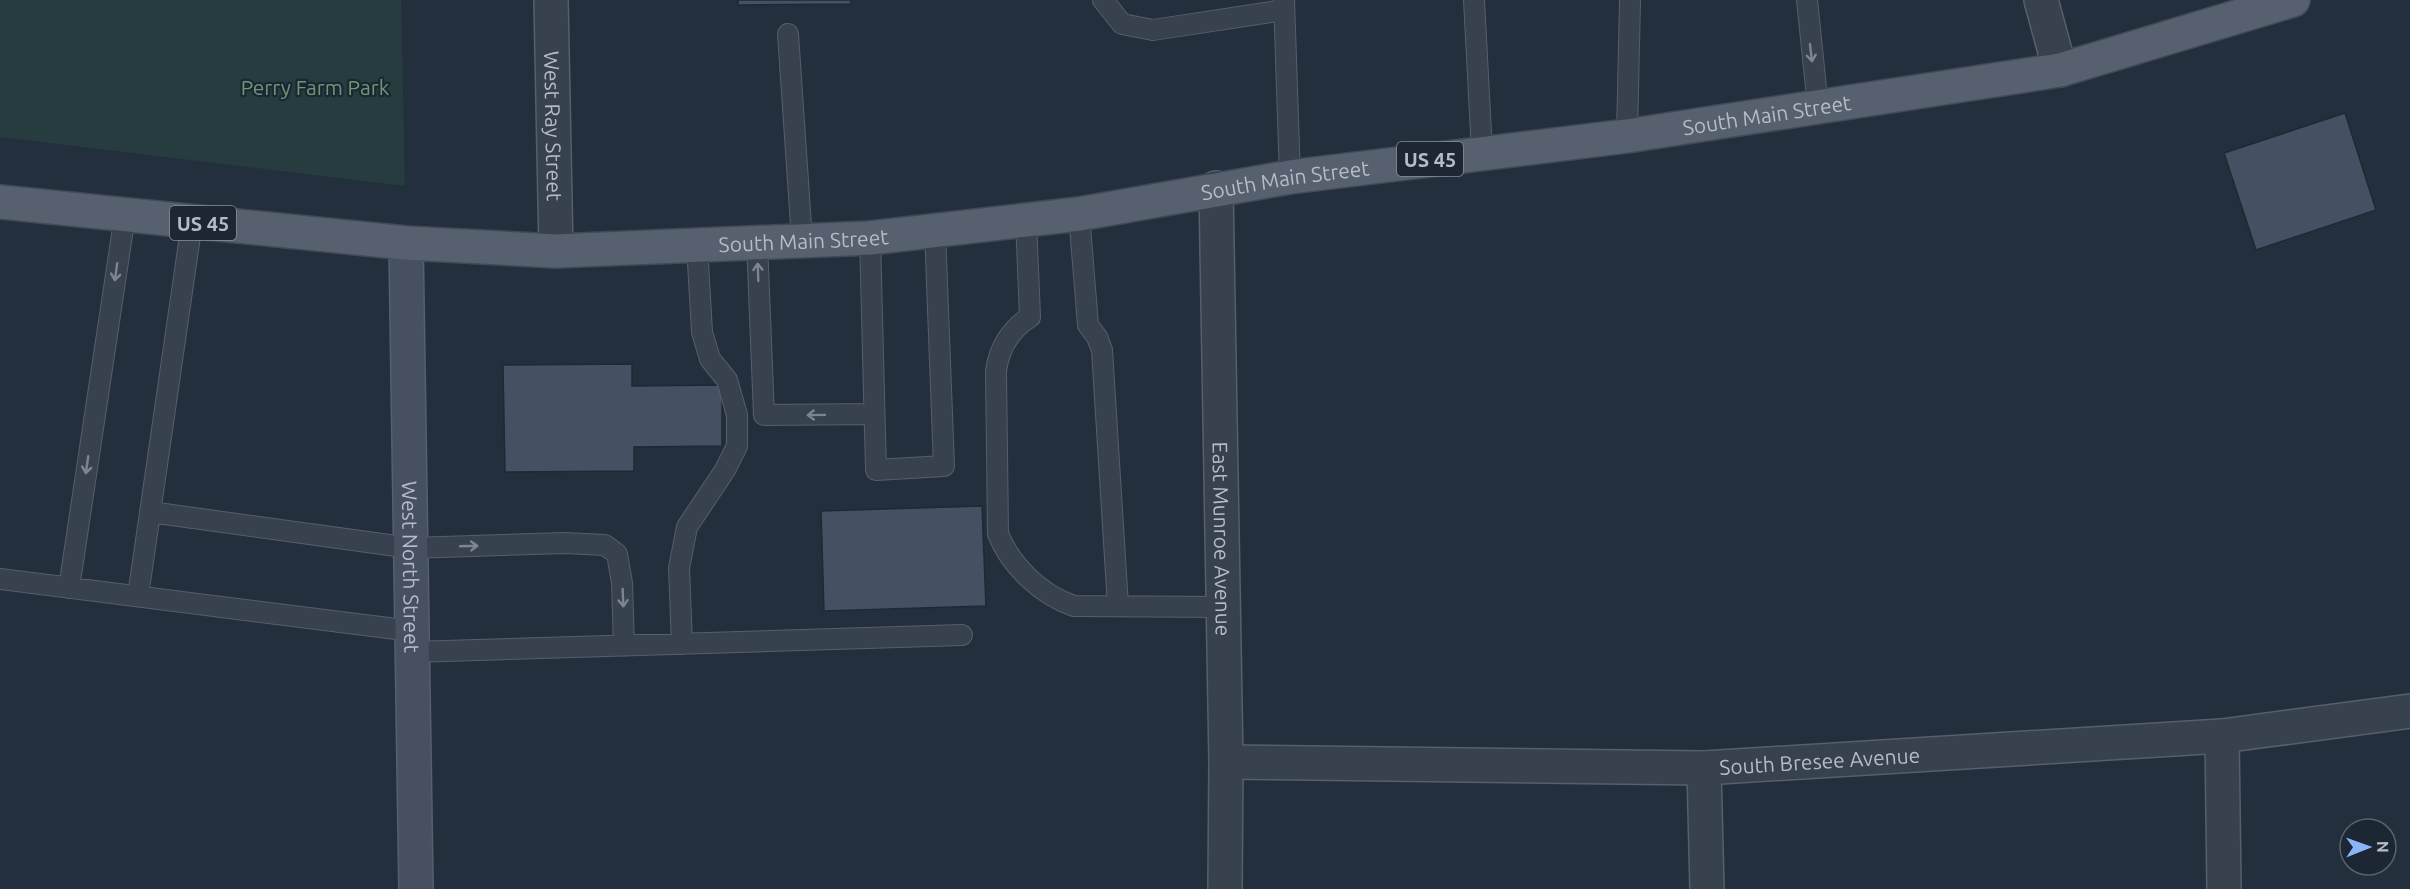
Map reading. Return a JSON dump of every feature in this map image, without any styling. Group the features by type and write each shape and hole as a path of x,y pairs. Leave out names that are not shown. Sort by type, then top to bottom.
{"main road":[{"name":"South Main Street","path":"406,243 556,251 870,238 1078,214 1290,177 1627,136 2060,70 2293,0"},
{"name":"US 45","path":"0,202 406,243"},
{"name":"West North Street","path":"406,243 416,889"}],"street":[{"name":"West Ray Street","path":"551,0 556,251"},
{"path":"2041,0 2060,70"},
{"name":"East Munroe Avenue","path":"1216,189 1226,762 1225,889"},
{"name":"South Bresee Avenue","path":"1226,762 1704,768 2222,736 2410,711"},
{"path":"2222,736 2224,889"},
{"path":"1704,768 1707,889"}],"lane":[{"path":"1102,0 1122,24 1153,30 1284,5 1290,177"},
{"path":"1474,0 1482,152"},
{"path":"1627,136 1630,0"},
{"path":"1806,0 1818,107"},
{"path":"788,34 801,240"},
{"path":"1078,214 1088,325 1097,337 1102,350 1118,606"},
{"path":"69,588 125,215"},
{"path":"1026,220 1030,317 1019,324 1006,340 998,356 996,371 999,534 1006,553 1054,599 1074,606 1224,607"},
{"path":"138,596 192,222"},
{"path":"870,238 876,470 944,466 934,231"},
{"path":"757,242 764,416 874,414"},
{"path":"682,644 679,568 687,527 725,470 737,446 737,415 727,380 710,359 702,332 697,245"},
{"path":"150,512 411,548 565,543 605,545 617,554 622,583 624,646"},
{"path":"0,579 138,596 412,642 624,646 962,636"}],"green space":[{"name":"Perry Farm Park","path":"0,0 401,0 405,186 0,137"}],"building":[{"path":"738,0 851,0 851,4 738,5"},
{"path":"2345,113 2376,210 2256,250 2224,153"},
{"path":"632,364 632,386 722,385 722,446 634,447 634,471 505,472 503,365"},
{"path":"982,506 986,606 824,611 821,511"}]}
